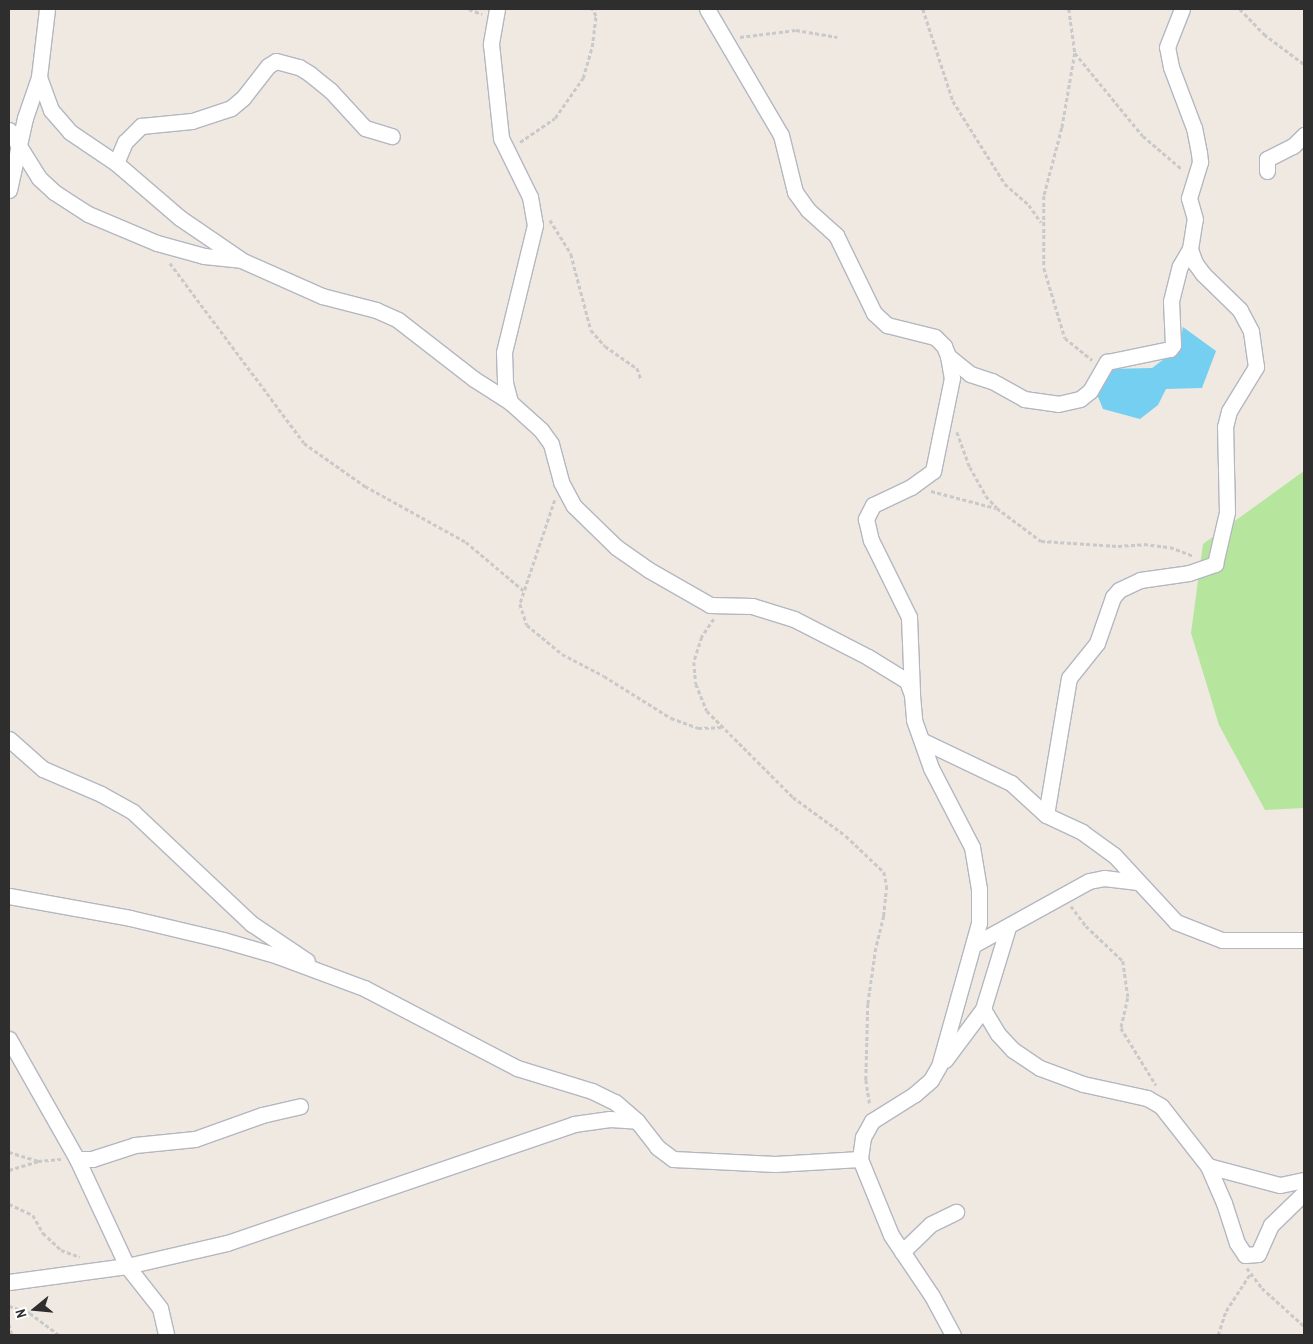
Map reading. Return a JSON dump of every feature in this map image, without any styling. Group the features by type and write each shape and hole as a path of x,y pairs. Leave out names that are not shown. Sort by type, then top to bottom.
{"street":[{"path":"9,190 39,77 47,9"},
{"path":"496,9 491,44 492,66 505,151 530,197 535,225 504,352 505,383 510,402"},
{"path":"706,9 781,135 795,192 808,210 836,235 874,313 887,325 935,337 944,346 948,356 952,378 936,461 929,475 910,487 876,502 866,519 871,540 909,617 914,720 923,740 931,768 972,847 980,889 975,944 961,983 939,1066"},
{"path":"948,356 970,374 1039,403 1069,403 1085,396 1102,366 1120,358 1170,349 1173,345 1170,302 1180,266 1190,249 1195,219 1189,198 1191,185 1200,162 1168,47 1182,9"},
{"path":"116,163 125,142 141,126 192,121 231,108 243,98 268,66 276,61 299,67 310,74 330,90 365,128 392,136"},
{"path":"39,77 45,98 59,120 116,163 180,218 241,260 322,296 376,310 398,320 474,379 510,402 551,444 561,482 574,506 616,547 676,586 721,607 752,606 794,619 892,671 906,681 912,695"},
{"path":"9,130 20,144 40,178 54,192 88,214 157,243 204,256 241,260"},
{"path":"1267,170 1268,158 1293,146 1304,135"},
{"path":"1046,814 1069,678 1097,643 1112,597 1119,590 1140,580 1209,568 1215,564 1221,549 1227,512 1225,427 1229,411 1256,367 1251,331 1240,310 1203,274 1190,249"},
{"path":"9,739 42,769 100,794 133,812 252,924 325,974"},
{"path":"923,740 1011,783 1046,814 1082,832 1114,855 1176,922 1209,937 1235,942 1304,940"},
{"path":"975,944 1089,881 1104,878 1138,882"},
{"path":"9,896 180,929 278,956 364,988 516,1068 592,1091 615,1102 637,1121 657,1147 674,1159 786,1164 860,1159"},
{"path":"953,1335 932,1296 902,1252 878,1208 860,1159 863,1137 872,1122 915,1094 931,1080 939,1066 983,1009 1008,927"},
{"path":"983,1009 998,1034 1013,1050 1040,1068 1083,1084 1146,1098 1160,1106 1208,1166 1241,1253 1251,1256 1258,1254 1272,1225 1304,1193"},
{"path":"9,1039 77,1160 127,1266 160,1308 166,1335"},
{"path":"77,1160 92,1159 135,1145 195,1139 262,1115 300,1106"},
{"path":"9,1282 127,1266 227,1243 574,1124 594,1120 637,1121"},
{"path":"1208,1166 1280,1185 1304,1180"},
{"path":"902,1252 931,1224 956,1212"}],"path":[{"path":"505,151 555,118 579,85 587,68 592,47 596,16 592,9"},
{"path":"923,9 953,101 1004,184 1029,205 1042,224"},
{"path":"1069,9 1075,53 1062,128 1046,179 1042,224 1044,268 1062,333 1073,346 1102,366"},
{"path":"1240,9 1264,34 1304,64"},
{"path":"722,38 796,30 837,37"},
{"path":"1075,53 1144,136 1184,172 1191,185"},
{"path":"548,217 571,254 592,330 605,346 636,368 641,379"},
{"path":"157,243 205,314 304,443 365,486 466,542 523,590"},
{"path":"956,425 970,467 997,508 1041,541 1170,547 1189,553 1209,568"},
{"path":"561,482 523,590 520,604 527,625 562,654 686,726 722,727"},
{"path":"910,487 997,508"},
{"path":"721,607 702,637 694,662 696,684 707,711 793,796 846,836 884,872 887,886 884,916 876,948 868,1004 866,1080 872,1122"},
{"path":"1064,895 1086,926 1123,961 1128,998 1121,1028 1152,1075 1160,1106"},
{"path":"9,1152 38,1161"},
{"path":"9,1170 38,1161 77,1160"},
{"path":"9,1204 33,1215 43,1233 61,1250 83,1258"},
{"path":"1241,1253 1250,1274 1304,1326"},
{"path":"1218,1335 1226,1310 1250,1274"},
{"path":"9,1306 30,1313 59,1335"},
{"path":"9,1324 12,1335"}],"green space":[{"path":"1304,471 1304,808 1265,810 1219,725 1191,633 1203,544"}],"water":[{"path":"1183,327 1216,351 1202,388 1166,389 1158,405 1140,419 1103,409 1094,387 1108,369 1152,368 1179,348"}]}
